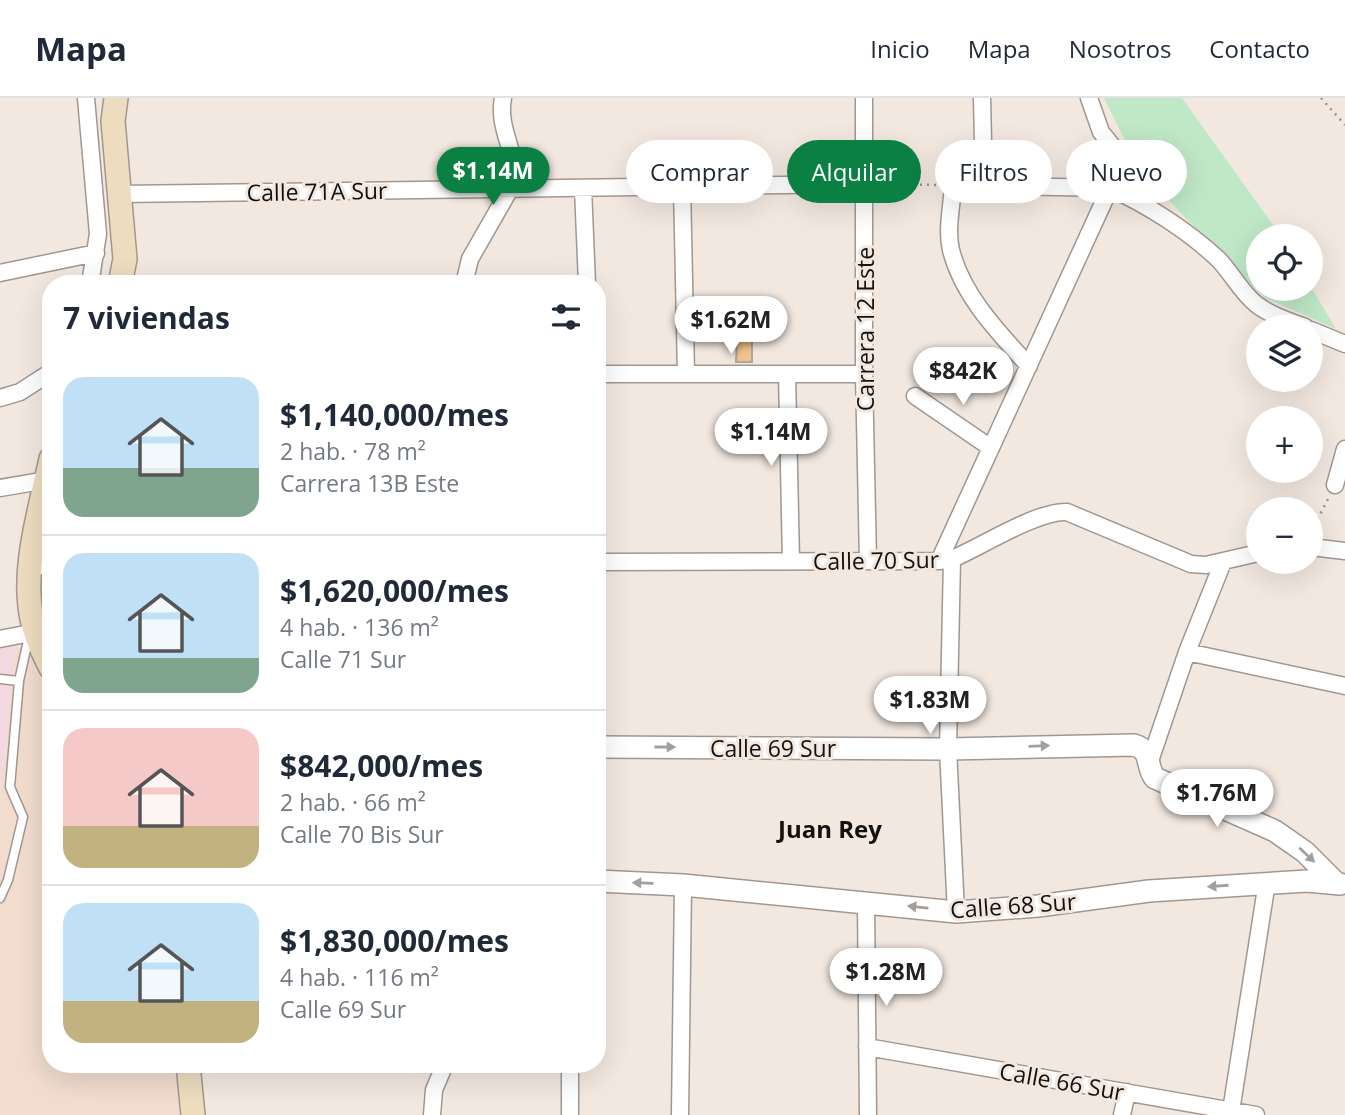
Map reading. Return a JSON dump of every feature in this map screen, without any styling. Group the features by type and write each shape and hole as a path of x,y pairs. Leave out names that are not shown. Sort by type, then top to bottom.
{"main road":[{"path":"116,98 113,121 125,259 122,275"},
{"path":"42,544 40,566 30,606 33,632 42,650"},
{"path":"189,1073 193,1115"}],"street":[{"path":"86,98 98,234 92,275"},
{"path":"466,275 470,259 512,189 515,172 501,116 503,98"},
{"name":"Carrera 12 Este","path":"864,98 864,140"},
{"path":"982,98 983,140"},
{"path":"1089,98 1101,132 1107,140"},
{"name":"Calle 71A Sur","path":"121,194 626,187"},
{"path":"583,188 587,275"},
{"path":"682,203 687,374"},
{"name":"Carrera 12 Este","path":"864,203 868,561"},
{"path":"952,203 951,249 962,279 991,325 1029,366"},
{"path":"956,912 948,749 946,560 991,448 1029,366 1112,203"},
{"path":"1138,203 1177,227 1218,259 1255,303 1276,315"},
{"path":"0,273 96,253"},
{"path":"1323,335 1345,344"},
{"path":"606,374 864,374"},
{"path":"787,374 791,561"},
{"path":"0,398 20,392 42,378"},
{"path":"915,396 991,448"},
{"path":"1335,485 1345,449"},
{"path":"0,488 42,472"},
{"name":"Calle 70 Sur","path":"606,562 946,560 1035,519 1059,512 1067,512 1191,564 1206,565 1246,556"},
{"path":"1323,548 1345,551"},
{"path":"1223,562 1187,653 1150,761 1150,771 1159,781 1275,831 1305,852 1340,884"},
{"path":"0,639 33,632"},
{"path":"1187,653 1345,686"},
{"name":"Calle 69 Sur","path":"606,747 948,749 1134,745 1144,750 1150,761"},
{"name":"Calle 68 Sur","path":"606,881 683,884 956,912 1038,906 1149,891 1267,882 1340,884"},
{"path":"1231,1111 1267,882"},
{"path":"680,1115 683,884"},
{"path":"866,902 868,1115"},
{"name":"Calle 66 Sur","path":"867,1047 1256,1115"},
{"path":"432,1115 434,1090 441,1073"},
{"path":"570,1073 570,1115"},
{"path":"1122,1115 1127,1092"}],"lane":[{"path":"0,898 8,880 23,817 10,787 19,681 33,632"},
{"path":"0,679 19,681"}],"path":[{"path":"1321,98 1345,125"},
{"path":"1323,509 1335,485"}],"shaded area":[{"path":"16,646 30,652 42,680 42,1073 177,1073 180,1115 0,1115 0,798"},
{"path":"16,646 0,798 0,649"}],"green space":[{"path":"1104,98 1182,98 1272,224 1246,224 1246,279 1172,203 1187,203 1187,140 1125,140"},
{"path":"1273,301 1319,301 1336,329 1323,323 1323,315 1304,315"}],"building":[{"path":"737,341 752,341 752,362 736,362"}],"district":[{"name":"Juan Rey","path":"830,828"}]}
